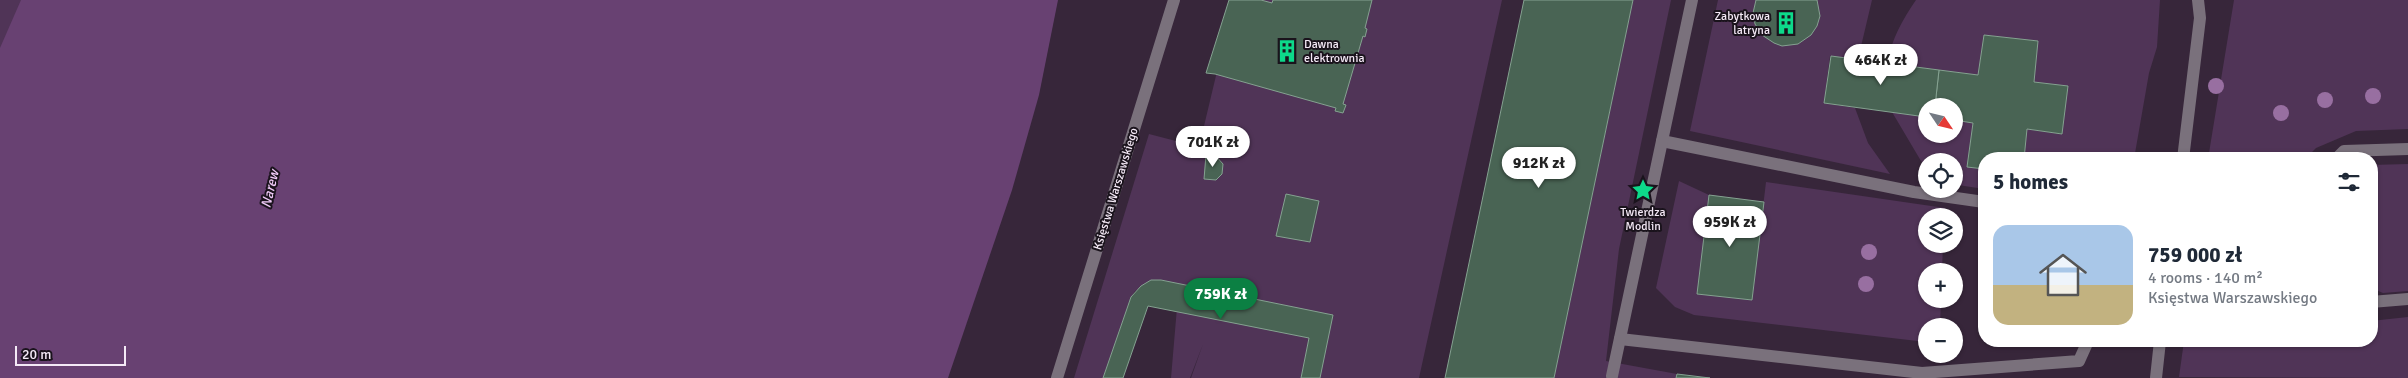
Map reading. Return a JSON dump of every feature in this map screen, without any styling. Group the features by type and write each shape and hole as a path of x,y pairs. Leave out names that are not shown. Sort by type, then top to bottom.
{"street":[{"name":"Księstwa Warszawskiego","path":"1057,378 1174,0"},
{"path":"1612,376 1692,0"},
{"path":"2184,152 2200,18 2198,0"},
{"path":"1662,141 1914,192 1978,201"},
{"path":"2343,152 2408,149"},
{"path":"2378,302 2408,300"},
{"path":"1620,339 1922,373 2079,361 2085,347"},
{"path":"2156,378 2159,347"}],"shaded area":[{"path":"0,0 24,0 0,54"},
{"path":"1234,0 1502,0 1419,378 1191,378 1203,344 1190,378 1171,378 1179,284 1161,280 1151,281 1135,291 1131,297 1103,378 1074,378 1149,134 1199,147"},
{"path":"1633,0 1671,0 1619,249 1606,361 1677,374 1676,378 1554,378"},
{"path":"1718,0 1872,0 1858,59 1830,56 1824,103 1855,108 1868,143 1890,174 1690,131"},
{"path":"1916,0 2160,0 2157,47 2149,73 2135,152 2025,152 2027,129 2062,134 2068,86 2034,82 2038,41 1984,35 1978,75 1887,63 1898,30"},
{"path":"2234,0 2408,0 2408,129 2356,131 2316,148 2312,152 2209,152"},
{"path":"1892,112 1918,116 1918,143 1963,143 1963,121 1973,123 1967,167 1978,168 1978,188 1963,186 1963,153 1918,153 1918,156"},
{"path":"2408,164 2408,291 2383,293 2378,291 2378,165"},
{"path":"1679,181 1709,195 1698,294 1752,300 1766,182 1945,208 1918,208 1918,253 1943,253 1942,263 1918,263 1918,308 1941,308 1940,318 1918,318 1918,341 1694,315 1675,307 1656,288"},
{"path":"2408,317 2408,378 2179,377 2183,347 2378,347 2378,320"}],"water":[{"name":"Narew","path":"21,0 1058,0 1039,95 1012,190 948,378 0,378 0,48"}],"building":[{"name":"Dawna elektrownia","path":"1229,0 1261,0 1272,3 1273,0 1372,0 1365,28 1367,29 1365,37 1363,36 1343,104 1346,105 1343,113 1335,111 1336,108 1206,73"},
{"path":"1524,0 1633,0 1554,378 1445,378"},
{"name":"Zabytkowa latryna","path":"1756,0 1817,0 1820,16 1817,26 1811,35 1798,44 1782,46 1774,43 1762,35 1755,24 1753,13"},
{"path":"1984,35 2038,41 2034,82 2068,86 2062,134 2027,129 2025,152 1978,152 1978,168 1967,167 1973,123 1963,121 1963,98 1936,98 1939,70 1978,75"},
{"path":"1831,56 1939,70 1936,98 1918,98 1918,116 1824,103"},
{"path":"1206,155 1215,155 1223,164 1222,174 1216,180 1204,179"},
{"path":"1286,194 1319,201 1310,242 1276,236"},
{"path":"1709,195 1764,202 1752,300 1697,294"},
{"path":"1151,280 1161,280 1333,315 1320,378 1301,378 1309,338 1148,306 1123,378 1103,378 1131,297 1141,286"},
{"path":"1677,374 1710,378 1676,378"}],"place":[{"name":"Zabytkowa latryna","path":"1786,23"},
{"name":"Dawna elektrownia","path":"1287,51"},
{"name":"Twierdza Modlin","path":"1643,190"}]}
